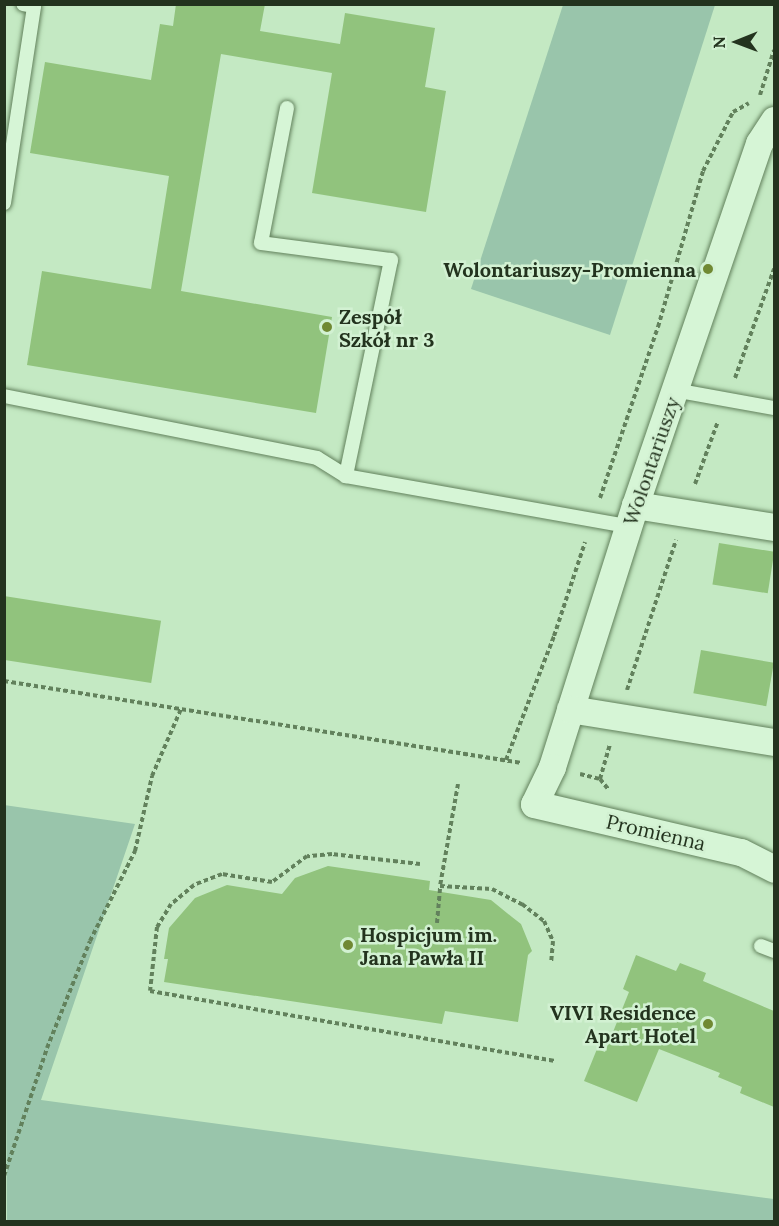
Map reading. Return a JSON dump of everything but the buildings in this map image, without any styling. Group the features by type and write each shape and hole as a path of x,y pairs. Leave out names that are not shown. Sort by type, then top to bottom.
{"street":[{"name":"Wolontariuszy","path":"534,804 552,767 632,516 759,143 774,120"},
{"path":"632,516 685,513 774,527"},
{"path":"570,709 774,742"},
{"name":"Promienna","path":"534,804 741,852 774,869"}],"lane":[{"path":"4,203 34,6 23,4"},
{"path":"287,108 261,243 391,260 346,476"},
{"path":"674,390 774,408"},
{"path":"4,396 317,458 346,476 593,519 632,516"},
{"path":"761,946 774,951"}],"path":[{"path":"759,97 774,50"},
{"path":"506,760 554,636 658,327 703,171 733,112 750,102"},
{"path":"4,681 552,767 600,779 685,513 774,269"},
{"path":"4,1176 60,1016 90,941 135,851 152,776 181,709"},
{"path":"436,923 440,886 458,784"},
{"path":"420,864 332,854 307,856 272,882 222,874 194,885 171,903 157,927 150,991 555,1061"},
{"path":"440,886 492,889 522,904 544,921 553,941 551,963"}],"green space":[{"path":"563,5 715,5 610,335 471,289"},
{"path":"4,805 135,824 41,1100 774,1199 774,1221 7,1221"}],"place":[{"name":"Wolontariuszy-Promienna","path":"708,269"},
{"name":"Zespół Szkół nr 3","path":"327,327"},
{"name":"Hospicjum im. Jana Pawła II","path":"348,945"},
{"name":"VIVI Residence Apart Hotel","path":"708,1024"}]}
